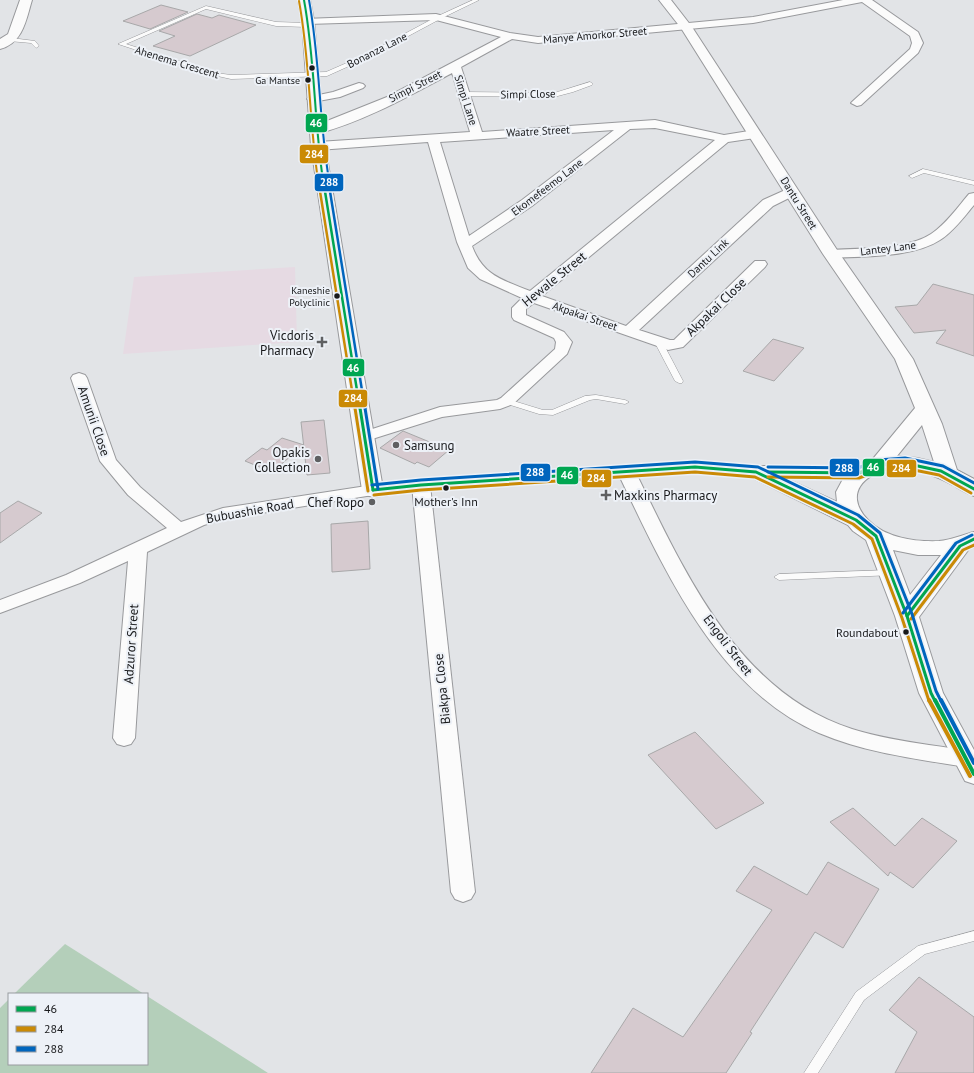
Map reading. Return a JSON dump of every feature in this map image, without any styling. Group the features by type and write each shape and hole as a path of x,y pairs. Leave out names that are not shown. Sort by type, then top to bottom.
{"street":[{"path":"5,42 14,36 26,0"},
{"path":"304,0 317,138 363,437 373,490"},
{"name":"Dantu Street","path":"665,0 686,27 831,254 904,359 924,410 932,424 947,472"},
{"name":"Manye Amorkor Street","path":"307,23 422,16 440,17 510,36 533,40 545,40 686,27 784,15 859,0"},
{"path":"857,103 914,52 918,43 914,34 865,0"},
{"name":"Simpi Street","path":"317,138 348,120 455,66 510,36"},
{"name":"Simpi Lane","path":"455,66 477,135"},
{"path":"314,99 336,95 359,86"},
{"name":"Waatre Street","path":"317,138 433,138 666,125 724,139 755,134"},
{"name":"Ekomefeemo Lane","path":"465,245 527,203 627,126"},
{"name":"Akpakai Street","path":"433,138 465,245 479,273 493,281 532,297 664,343"},
{"name":"Hewale Street","path":"363,437 440,412 493,406 507,401 562,351 564,342 559,335 519,317 519,308 724,139"},
{"name":"Dantu Link","path":"629,331 768,203 792,191"},
{"name":"Lantey Lane","path":"831,254 893,248 928,242 936,237 974,197"},
{"name":"Akpakai Close","path":"664,343 678,344 760,264"},
{"name":"Amunii Close","path":"79,378 87,405 108,460 134,491 179,529"},
{"path":"924,410 870,469 850,482 846,494 848,507 856,520 876,536 896,544 918,549 940,550 967,543"},
{"name":"Bubuashie Road","path":"0,607 73,579 198,521 223,514 373,490 421,485 695,467 756,472 870,469 901,463 917,464 947,472 963,480 974,489"},
{"name":"Engoli Street","path":"626,471 668,558 717,635 746,673 785,705 802,716 844,734 875,745 970,766"},
{"name":"Bubuashie Road","path":"756,472 856,520"},
{"name":"Biakpa Close","path":"421,485 463,892"},
{"path":"876,536 907,616 931,693 970,766"},
{"path":"907,616 967,543"},
{"name":"Adzuror Street","path":"124,738 138,550"}],"lane":[{"name":"Bonanza Lane","path":"311,74 327,74 367,56 440,17 477,0"},
{"name":"Ahenema Crescent","path":"307,23 276,24 206,7 121,44 225,76 311,74"},
{"path":"5,42 33,42 36,46"},
{"name":"Simpi Close","path":"464,94 554,95 590,84"},
{"path":"912,176 923,171 974,183"},
{"path":"664,343 679,381"},
{"path":"507,401 542,412 553,413 588,398 596,397 625,402"},
{"path":"779,577 890,573"},
{"path":"811,1073 860,996 922,950 974,936"}],"shaded area":[{"name":"Kaneshie Polyclinic","path":"295,267 297,342 123,354 134,277"}],"green space":[{"path":"65,944 142,993 15,993"},
{"path":"148,997 268,1073 0,1073 0,1008 8,1000 8,1065 148,1065"}],"building":[{"path":"161,5 188,12 150,29 123,21"},
{"path":"197,14 212,18 219,15 256,25 190,56 153,46 175,36 159,31"},
{"path":"933,284 974,295 974,356 936,343 946,330 914,333 895,307 917,305"},
{"path":"773,339 804,348 774,381 743,371"},
{"path":"324,420 330,473 307,475 301,422"},
{"path":"403,431 449,450 429,467 417,462 415,464 380,448"},
{"path":"282,438 304,445 272,472 245,461 262,448 267,450"},
{"path":"18,501 42,513 0,543 0,513"},
{"path":"368,521 370,569 332,572 331,524"},
{"path":"695,732 764,803 716,829 648,755"},
{"path":"853,808 895,846 922,818 957,841 913,888 890,872 888,876 830,822"},
{"path":"828,862 879,889 843,948 815,932 750,1032 752,1033 726,1073 591,1073 633,1008 683,1037 772,910 736,891 754,866 807,895"},
{"path":"919,977 974,1017 974,1073 895,1073 917,1032 889,1010"}],"transit line":[{"name":"46","path":"304,0 308,21 318,146 373,490"},
{"name":"288","path":"309,0 313,21 323,145 378,489"},
{"name":"284","path":"299,1 303,22 313,147 368,491"},
{"name":"288","path":"768,467 858,468 878,460 905,458 943,466 974,483"},
{"name":"288","path":"372,485 421,480 695,462 758,467 858,515 880,533 912,614 936,691 974,763"},
{"name":"46","path":"768,472 859,473 879,465 904,463 941,471 974,489"},
{"name":"46","path":"373,490 421,485 695,467 756,472 856,520 876,536 907,616 931,693 974,774"},
{"name":"284","path":"768,477 859,478 880,470 904,468 939,475 971,493"},
{"name":"284","path":"374,495 421,490 695,472 755,477 853,524 872,539 902,618 926,695 970,776"},
{"name":"288","path":"903,613 956,543 972,535"},
{"name":"46","path":"907,616 960,546 974,539"},
{"name":"284","path":"911,619 963,550 974,545"}],"place":[{"name":"Ga Mantse","path":"308,80"},
{"name":"Kaneshie Polyclinic","path":"337,296"},
{"name":"Vicdoris Pharmacy","path":"322,342"},
{"name":"Samsung","path":"396,445"},
{"name":"Opakis Collection","path":"318,459"},
{"name":"Mother's Inn","path":"446,488"},
{"name":"Maxkins Pharmacy","path":"606,495"},
{"name":"Chef Ropo","path":"372,502"},
{"name":"Roundabout","path":"906,632"}]}
